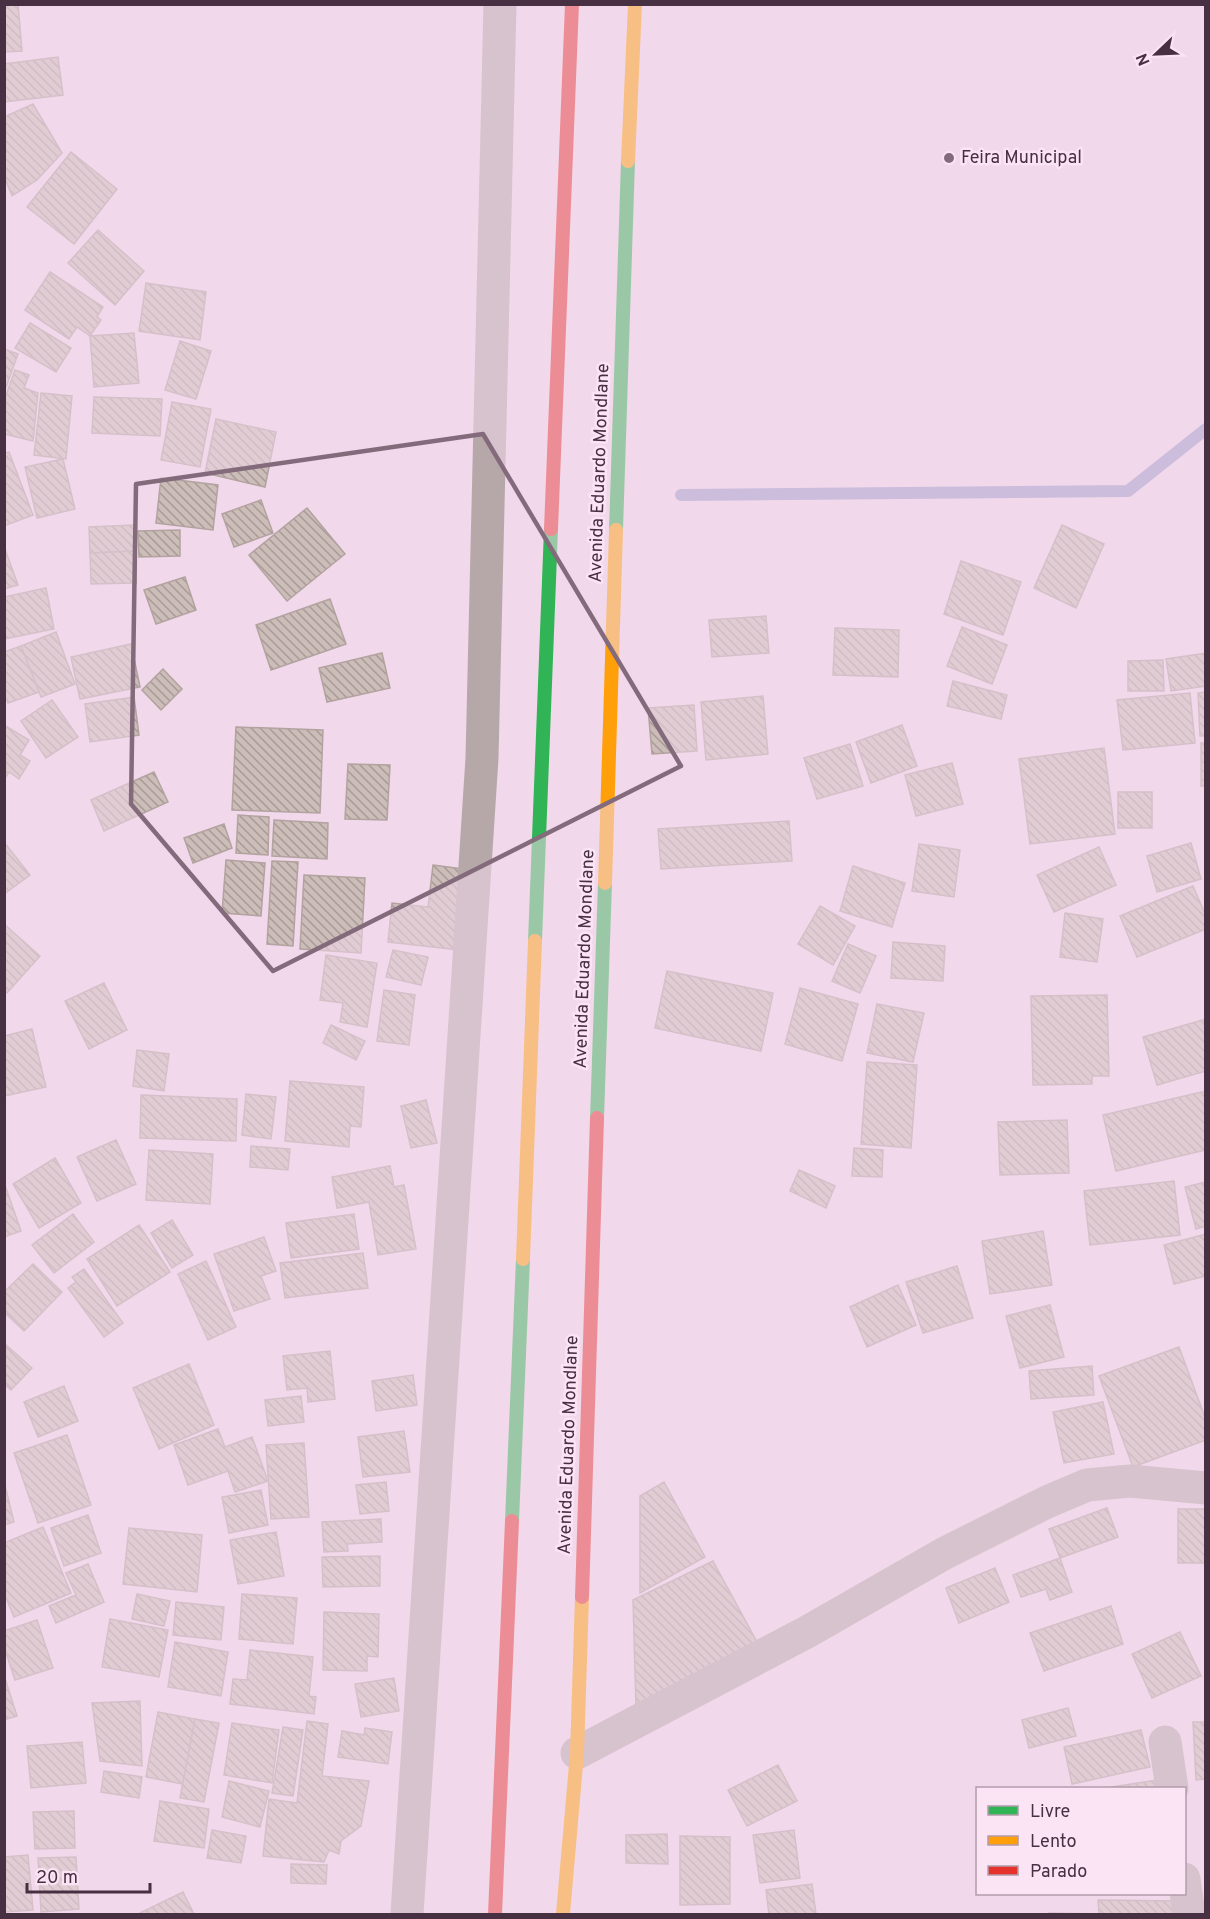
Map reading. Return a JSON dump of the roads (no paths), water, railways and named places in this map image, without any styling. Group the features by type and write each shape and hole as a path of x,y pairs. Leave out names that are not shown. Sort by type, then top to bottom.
{"main road":[{"path":"495,1914 572,4"},
{"name":"Avenida Eduardo Mondlane","path":"563,1914 577,1754 630,99 635,4"}],"street":[{"path":"408,1914 482,758 500,4"},
{"path":"577,1754 807,1632 945,1553 1047,1502 1087,1485 1130,1481 1206,1488"},
{"path":"1166,1742 1172,1787"},
{"path":"1186,1888 1189,1914"}],"waterway":[{"path":"681,495 1128,491 1206,429"}],"place":[{"name":"Feira Municipal","path":"949,158"}]}
